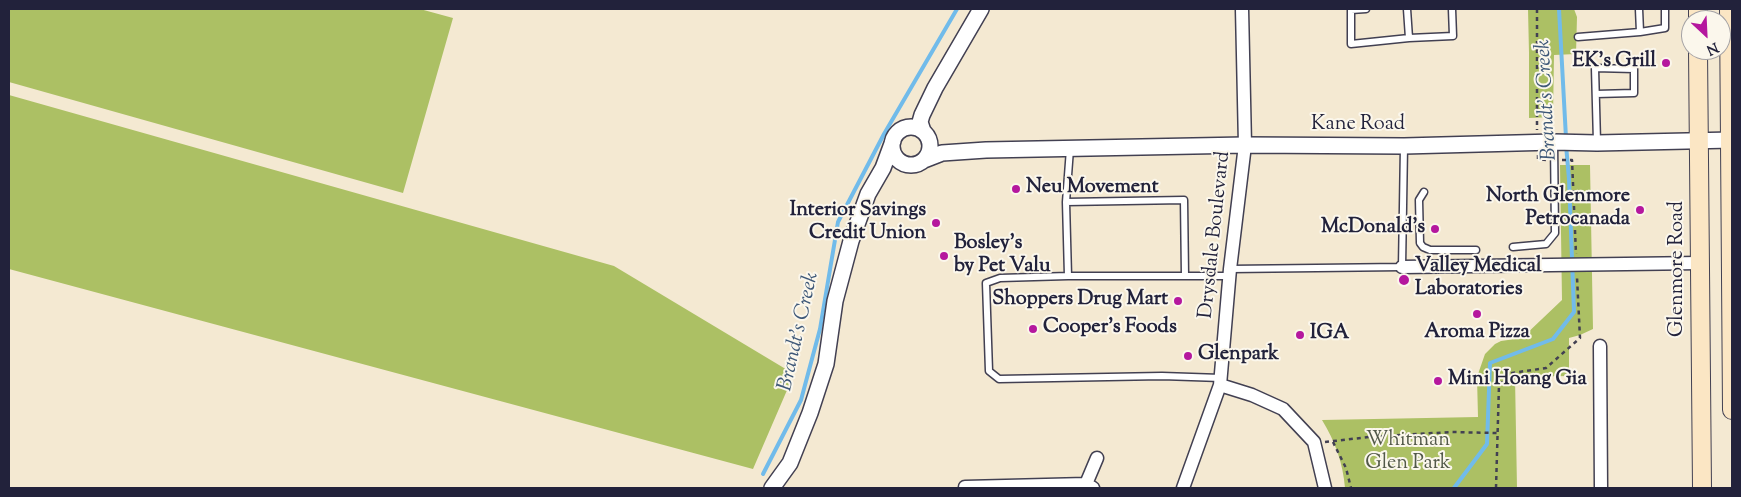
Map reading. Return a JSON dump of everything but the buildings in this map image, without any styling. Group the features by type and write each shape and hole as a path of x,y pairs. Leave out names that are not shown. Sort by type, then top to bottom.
{"main road":[{"path":"1729,9 1732,410"},
{"name":"Glenmore Road","path":"1698,60 1702,488"}],"street":[{"path":"896,136 894,153 897,158 907,164 918,162 930,150 925,133 920,126 921,118 981,9"},
{"name":"Drysdale Boulevard","path":"1183,488 1220,382 1230,273 1245,146 1242,9"},
{"path":"772,488 790,463 810,413 826,364 835,301 851,240 868,194 883,168 896,136 936,88"},
{"path":"896,136 911,127 925,133"},
{"name":"Kane Road","path":"925,133 939,144 956,148 986,150"},
{"name":"Kane Road","path":"868,194 895,169 942,153 986,150 1245,146 1404,146 1731,140"},
{"path":"1402,267 1700,263"},
{"path":"1600,346 1601,488"},
{"path":"1220,382 1283,409 1314,442 1325,488"},
{"path":"965,487 1090,486 1097,458"}],"lane":[{"path":"1366,9 1351,10 1351,44 1453,36 1452,9"},
{"path":"1407,9 1409,38"},
{"path":"1639,9 1640,32"},
{"path":"1578,37 1665,28 1665,9"},
{"path":"1596,94 1634,93 1634,68 1595,68 1596,94 1598,143"},
{"path":"1513,247 1546,244 1555,233 1554,142"},
{"path":"1220,382 1162,376 999,379 989,371 986,283 1000,278 1185,276 1402,267 1404,146"},
{"path":"1068,276 1066,202 1070,149"},
{"path":"1424,192 1420,200 1420,243 1423,247 1430,250 1476,250"},
{"path":"1066,202 1184,200 1185,276"}],"path":[{"path":"1314,442 1451,432 1497,433"},
{"path":"1333,442 1346,468 1351,488"}],"green space":[{"path":"9,9 420,9 453,18 403,193 9,82"},
{"path":"1528,9 1574,9 1577,17 1576,54 1554,55 1553,117 1529,118"},
{"path":"9,95 614,266 794,374 753,469 9,269"},
{"name":"Whitman Glen Park","path":"1560,165 1590,165 1593,329 1569,338 1569,376 1515,377 1517,488 1345,488 1338,452 1322,420 1478,417 1477,377 1485,354 1501,341 1522,338 1562,300"}],"waterway":[{"name":"Brandt's Creek","path":"763,474 801,400 820,329 838,222 884,134 957,9"},
{"name":"Brandt's Creek","path":"1559,9 1566,138"},
{"name":"Brandt's Creek","path":"1454,488 1487,444 1490,363 1553,339 1574,312 1566,145"}],"place":[{"name":"EK's Grill","path":"1666,63"},
{"name":"Neu Movement","path":"1016,189"},
{"name":"North Glenmore Petrocanada","path":"1640,210"},
{"name":"Interior Savings Credit Union","path":"936,223"},
{"name":"McDonald's","path":"1435,229"},
{"name":"Bosley's by Pet Valu","path":"944,256"},
{"name":"Valley Medical Laboratories","path":"1404,280"},
{"name":"Shoppers Drug Mart","path":"1178,301"},
{"name":"Aroma Pizza","path":"1477,314"},
{"name":"Cooper's Foods","path":"1033,329"},
{"name":"IGA","path":"1300,335"},
{"name":"Glenpark","path":"1188,356"},
{"name":"Mini Hoang Gia","path":"1438,381"}]}
